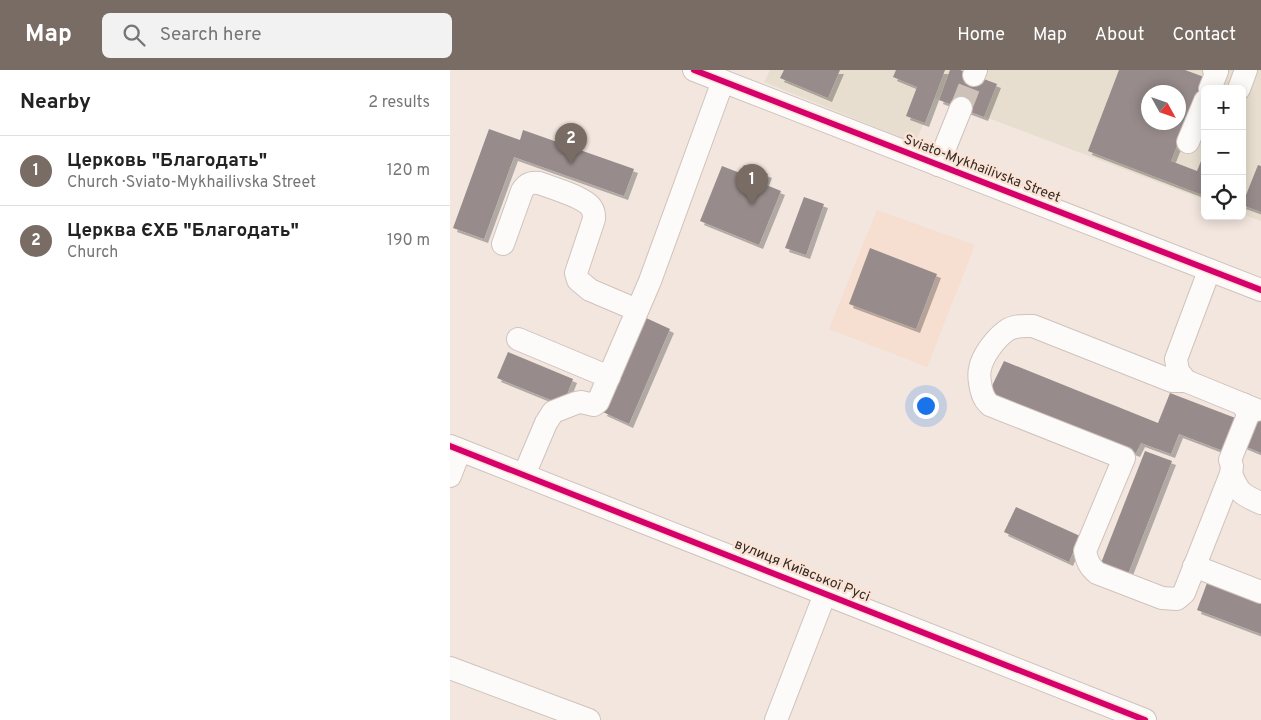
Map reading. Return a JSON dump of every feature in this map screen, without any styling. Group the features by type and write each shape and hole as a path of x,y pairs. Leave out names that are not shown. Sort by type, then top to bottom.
{"street":[{"name":"Sviato-Mykhailivska Street","path":"694,70 1261,290"},
{"path":"1211,85 1216,71 1214,70"},
{"path":"1240,85 1246,70"},
{"path":"524,475 546,423 553,412 576,403 581,402 594,405 598,402 650,281 724,81"},
{"path":"938,165 961,108"},
{"path":"1188,142 1201,111"},
{"path":"502,244 525,186 533,182 539,183 582,200 590,206 594,213 594,219 576,273 578,280 590,290 637,310"},
{"path":"1186,381 1178,371 1176,360 1209,271"},
{"path":"1018,326 1033,326 1172,381 1186,381 1252,408 1230,460 1232,466 1231,474 1184,593 1177,599 1162,598 1097,572 1090,567 1086,559 1085,551 1124,458 990,405 984,399 980,385 980,369 985,355 1006,331 1018,326"},
{"path":"518,339 609,377"},
{"path":"450,476 455,448"},
{"name":"вулиця Київської Русі","path":"455,448 1145,720"},
{"path":"1231,474 1236,485 1245,496 1261,503"},
{"path":"1194,566 1261,592"},
{"path":"776,720 825,594"},
{"path":"450,668 589,720"}],"shaded area":[{"path":"770,70 1261,70 1261,221 1246,215 1246,85 1201,85 1201,198 935,98 915,143 764,82"},
{"path":"877,210 975,245 927,367 829,329"}],"building":[{"path":"784,70 840,70 828,98 780,78"},
{"path":"896,70 945,70 925,123 906,116 917,87 893,77"},
{"path":"950,70 960,70 997,84 984,117 939,100"},
{"path":"1119,70 1185,70 1204,77 1186,123 1186,85 1141,85 1141,130 1183,130 1171,161 1197,171 1201,161 1201,194 1088,151"},
{"path":"489,129 520,140 523,130 634,169 624,196 514,157 484,239 453,228"},
{"path":"744,165 768,174 764,184 781,191 759,245 700,221 722,166 740,173"},
{"path":"1258,165 1261,166 1261,212 1246,206 1246,195"},
{"path":"804,197 824,204 806,255 785,248"},
{"path":"870,248 937,274 916,329 849,304"},
{"path":"644,317 670,329 629,424 603,412"},
{"path":"508,352 573,379 563,405 497,378"},
{"path":"1004,361 1158,423 1170,393 1238,419 1226,452 1179,434 1171,454 1141,443 1136,453 988,394"},
{"path":"1255,414 1261,417 1261,453 1242,445"},
{"path":"1145,451 1172,461 1128,574 1101,563"},
{"path":"1016,507 1080,536 1069,562 1004,532"},
{"path":"1207,583 1261,603 1261,634 1197,610"}],"tunnel":[{"path":"961,108 974,75"}],"cycle path":[{"path":"694,70 1261,290"},
{"path":"450,446 1145,720"}],"place":[{"name":"Церква ЄХБ \"Благодать\"","path":"571,164"},
{"name":"Церковь \"Благодать\"","path":"752,205"}]}
